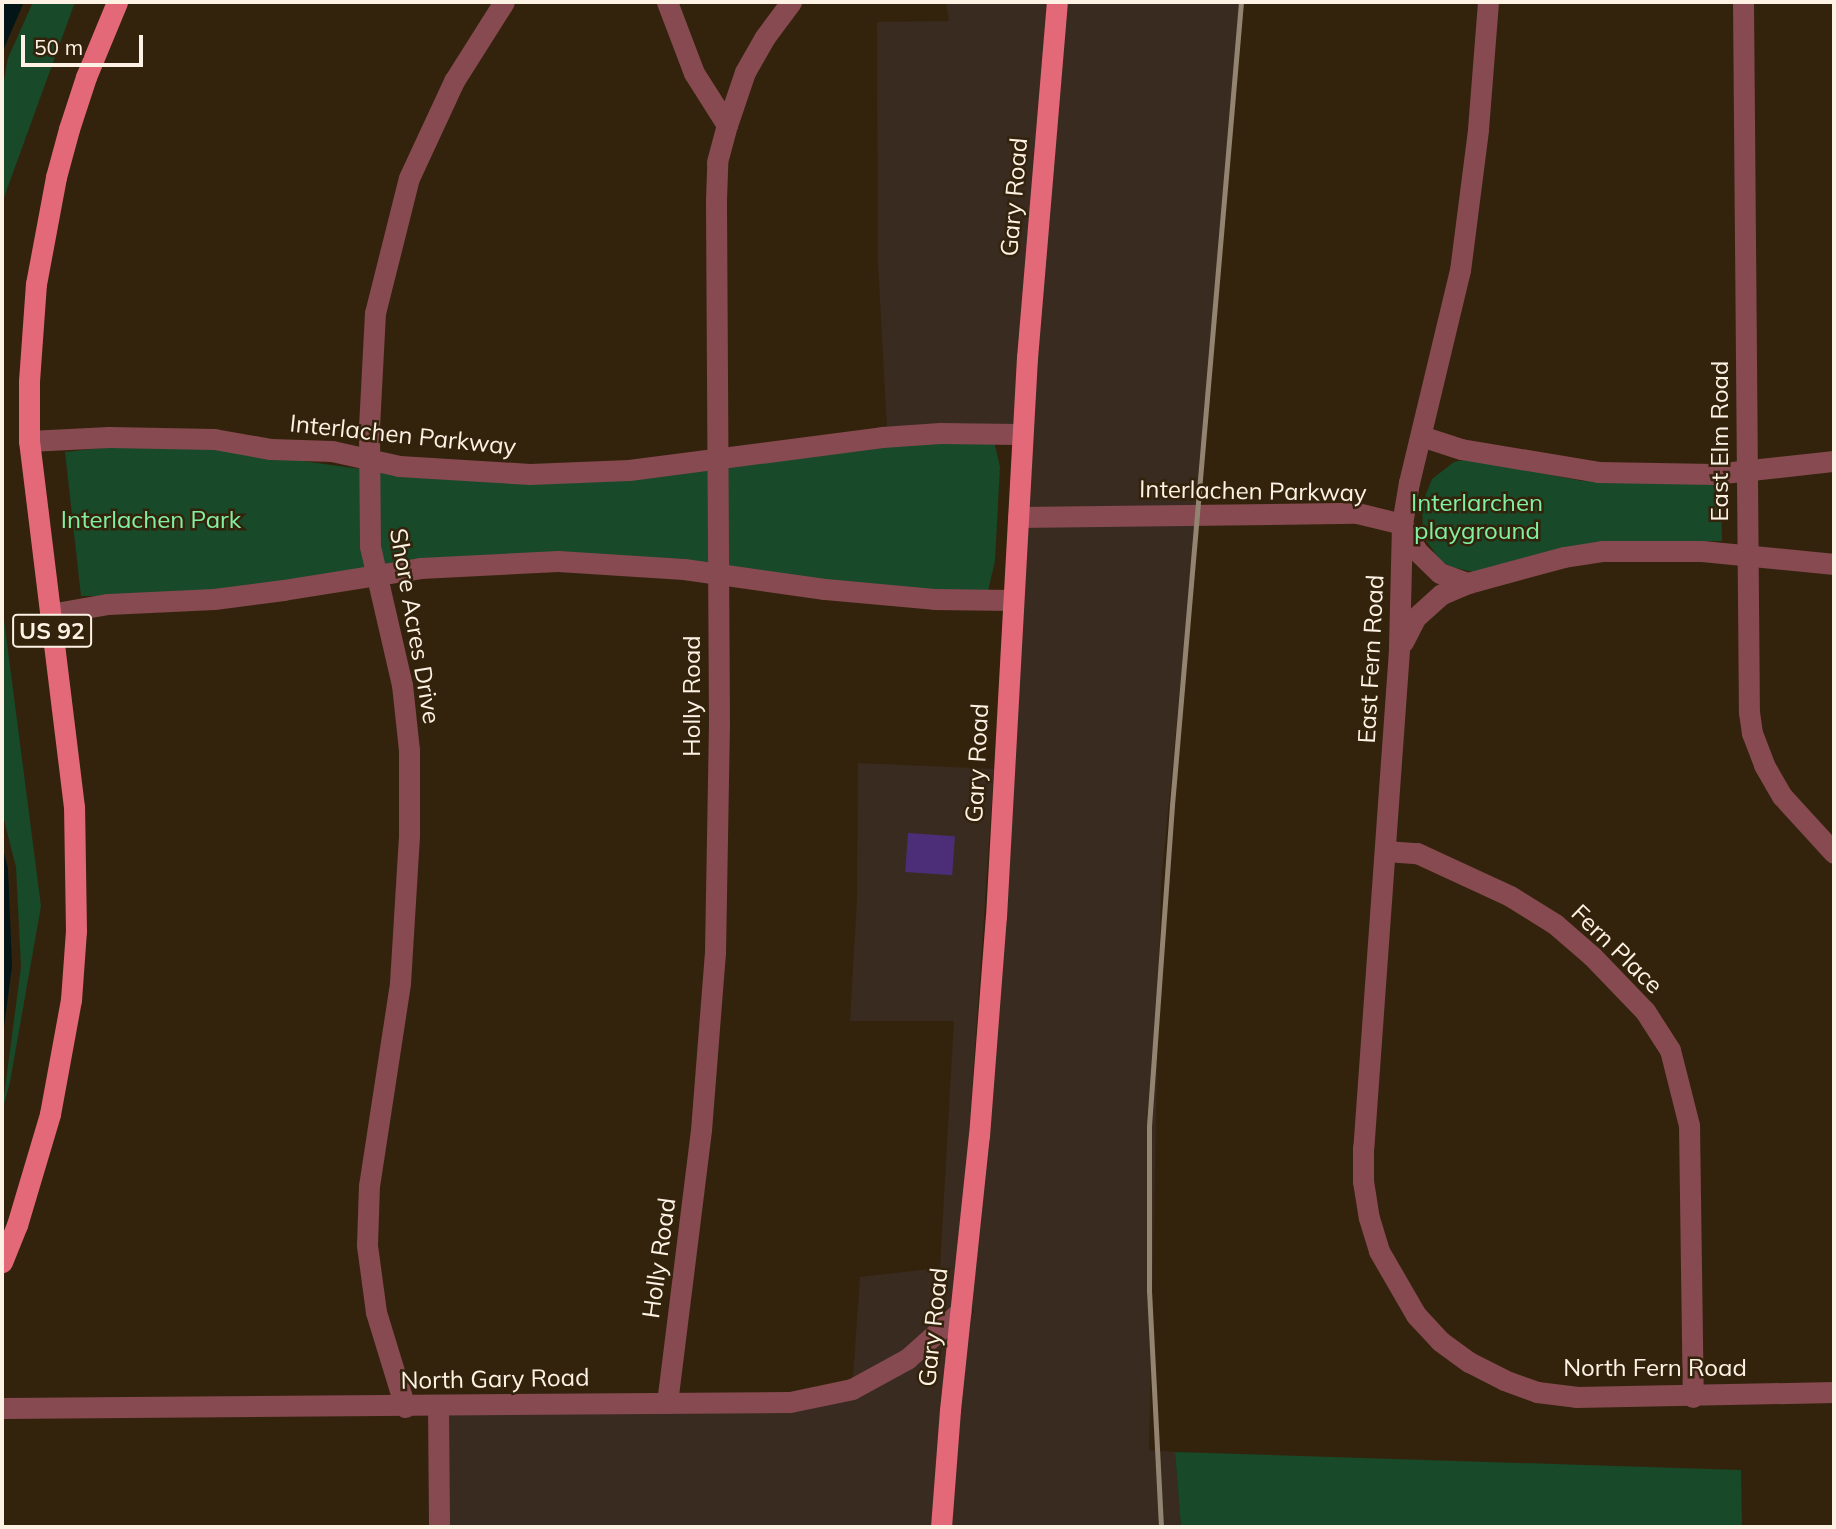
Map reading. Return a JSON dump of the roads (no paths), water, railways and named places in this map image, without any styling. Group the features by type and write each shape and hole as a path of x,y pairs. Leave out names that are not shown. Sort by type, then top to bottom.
{"main road":[{"name":"US 92","path":"2,1262 33,1179 50,1114 72,986 78,876 74,807 29,441 35,297 50,204 86,77 117,2"},
{"name":"Gary Road","path":"942,1527 979,1136 996,917 1022,434 1057,2"}],"street":[{"name":"Shore Acres Drive","path":"405,1407 376,1311 367,1245 369,1186 400,983 409,834 409,750 402,685 370,546 372,460 369,427 375,313 396,221 409,178 454,80 504,2"},
{"path":"667,2 694,74 727,125"},
{"name":"Holly Road","path":"667,1403 692,1219 713,988 719,815 717,162 745,72 765,37 791,2"},
{"name":"East Fern Road","path":"1416,1315 1379,1251 1369,1218 1363,1181 1399,650 1402,524 1409,482 1464,240 1482,93 1488,2"},
{"name":"East Elm Road","path":"1743,2 1749,712 1752,733 1764,765 1782,796 1834,853"},
{"name":"Interlachen Parkway","path":"29,441 109,437 214,439 271,449 332,451 372,460 463,472 530,474 629,471 882,437 940,433 1022,434"},
{"path":"1421,436 1461,449 1598,472 1714,474 1802,467 1834,461"},
{"name":"Interlachen Parkway","path":"1018,517 1357,513 1402,524"},
{"path":"1402,524 1417,551 1440,573 1468,583"},
{"path":"1399,650 1415,618 1442,594 1468,583 1564,557 1602,551 1656,549 1746,554 1834,564"},
{"path":"50,614 108,604 215,599 376,574 488,563 558,561 718,573 825,589 920,598 1013,600"},
{"name":"Fern Place","path":"1385,851 1417,853 1510,896 1555,924 1592,956 1645,1010 1670,1050 1689,1125 1693,1397"},
{"name":"North Gary Road","path":"2,1408 438,1407 790,1402 852,1389 907,1359 961,1311"},
{"name":"North Fern Road","path":"1416,1315 1440,1341 1469,1362 1537,1392 1576,1397 1693,1397 1834,1392"},
{"path":"438,1407 439,1527"}],"railway":[{"path":"1161,1527 1149,1292 1149,1126 1172,805 1241,2"}],"park label":[{"name":"Interlarchen playground","path":"1477,517"},
{"name":"Interlachen Park","path":"151,520"}]}
